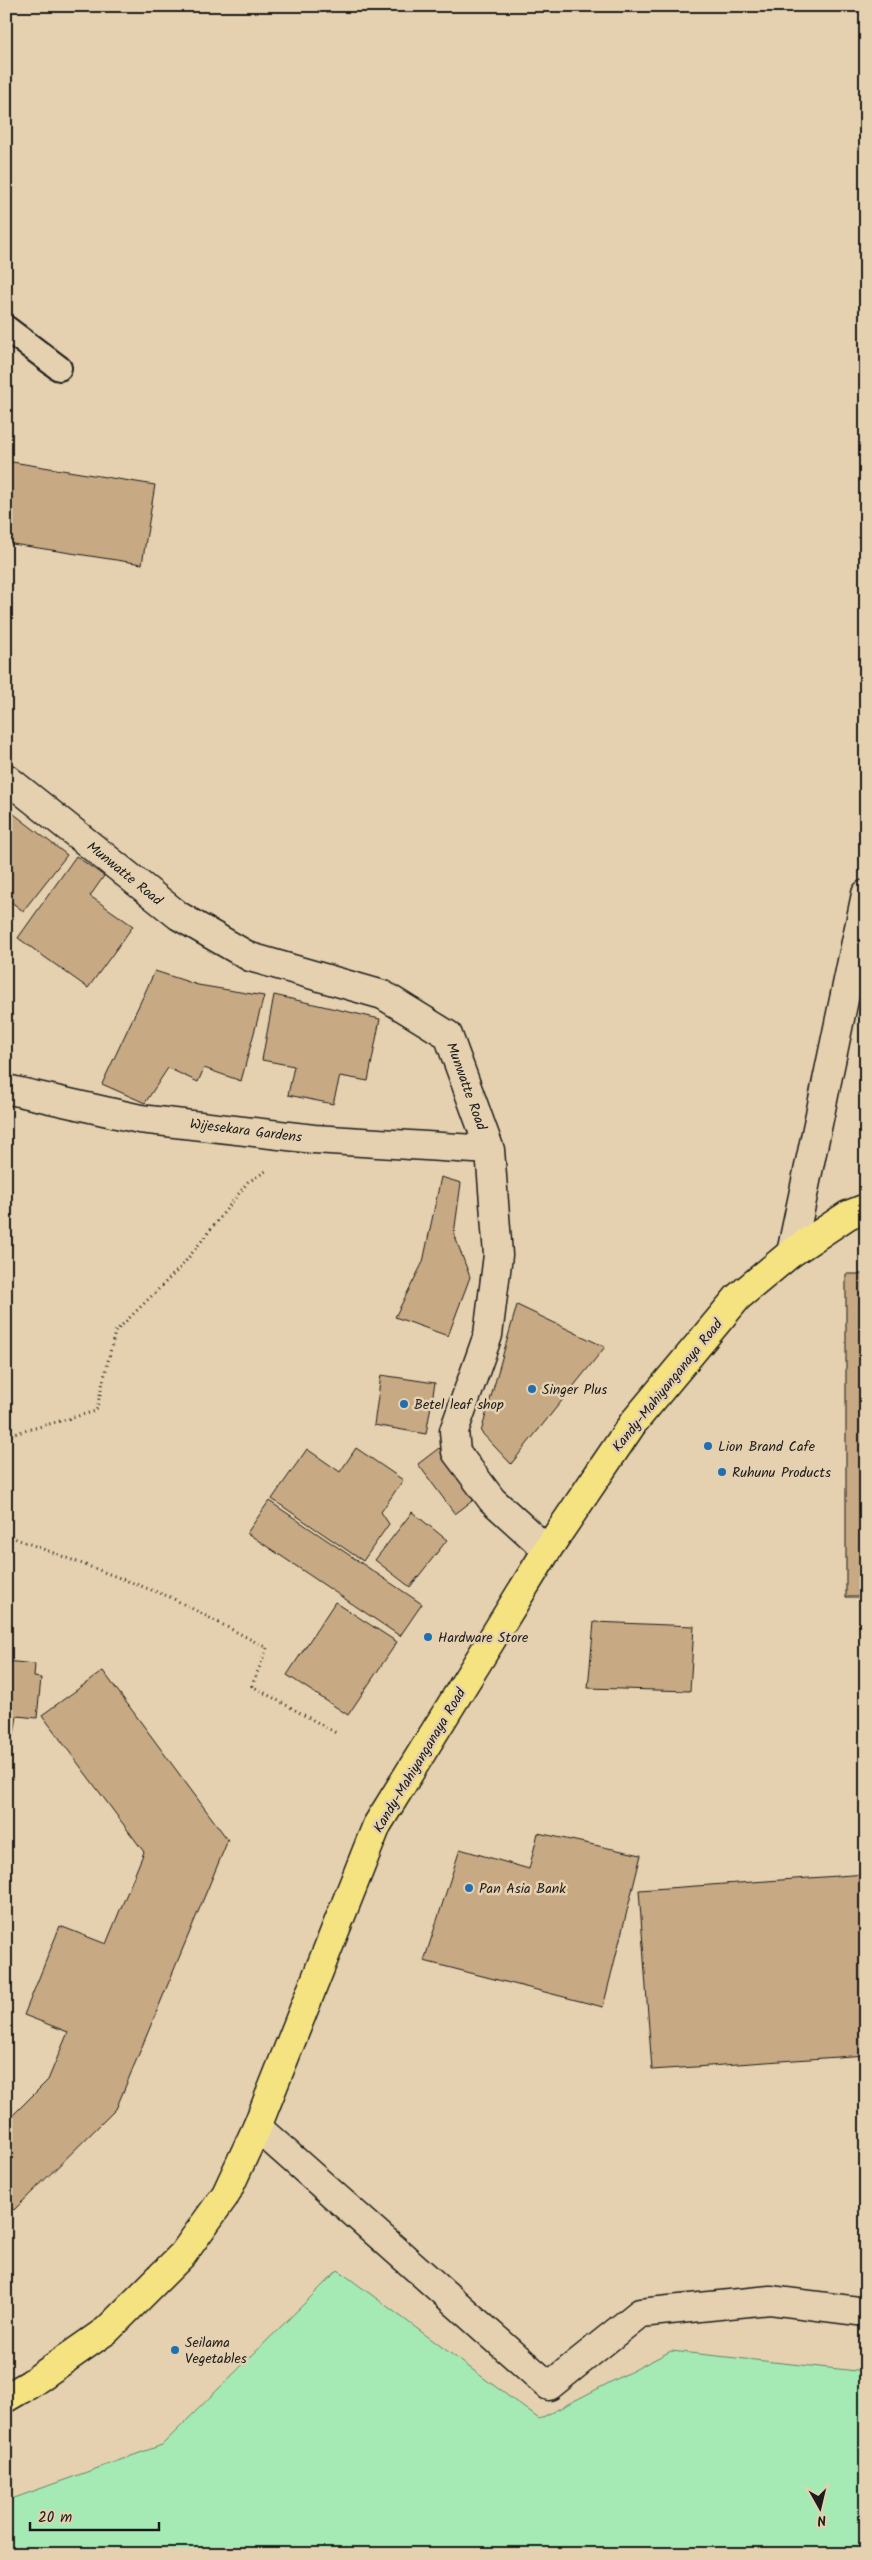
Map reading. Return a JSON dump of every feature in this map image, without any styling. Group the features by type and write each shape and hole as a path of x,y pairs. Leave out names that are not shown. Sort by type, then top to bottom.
{"highway":[{"name":"Kandy-Mahiyanganaya Road","path":"6,2398 30,2384 107,2330 183,2254 226,2194 257,2127 378,1825 547,1550 639,1416 738,1297 791,1253 848,1215 866,1208"}],"street":[{"name":"Munwatte Road","path":"6,778 179,916 250,957 383,995 448,1035 490,1150 498,1256 488,1335 454,1431 456,1452 492,1500 547,1550"},
{"path":"791,1253 866,894"},
{"name":"Wijesekara Gardens","path":"6,1089 140,1118 314,1138 490,1150"},
{"path":"257,2127 549,2386 640,2313 770,2300 866,2312"}],"lane":[{"path":"6,328 59,368"}],"path":[{"path":"6,1436 96,1411 115,1332 181,1267 248,1182 314,1138"},
{"path":"6,1535 170,1597 267,1648 252,1686 338,1734"}],"green space":[{"path":"338,2270 539,2419 671,2351 866,2372 866,2554 6,2554 6,2501 162,2445"}],"building":[{"path":"6,461 155,485 142,564 6,543"},
{"path":"10,811 67,855 23,911 6,898 6,816"},
{"path":"76,856 104,876 90,896 133,926 88,988 18,938"},
{"path":"155,971 198,985 264,996 241,1081 204,1068 198,1082 168,1068 145,1103 102,1084"},
{"path":"274,995 380,1019 368,1081 340,1076 333,1104 288,1095 294,1066 262,1060"},
{"path":"441,1177 461,1183 454,1234 470,1277 448,1336 395,1317 423,1262"},
{"path":"846,1274 866,1274 866,1597 846,1597"},
{"name":"Singer Plus","path":"517,1305 605,1347 511,1464 481,1432"},
{"name":"Betel leaf shop","path":"381,1375 435,1383 426,1434 374,1425"},
{"path":"356,1448 403,1480 381,1512 389,1524 363,1561 272,1499 307,1449 340,1472"},
{"path":"439,1448 476,1498 455,1514 418,1464"},
{"path":"269,1501 422,1604 400,1636 247,1533"},
{"path":"412,1512 447,1540 410,1587 375,1560"},
{"path":"335,1602 397,1642 348,1715 287,1675"},
{"path":"594,1622 694,1626 690,1691 588,1688"},
{"path":"6,1661 35,1664 34,1677 41,1678 37,1718 17,1716 14,1735 6,1735"},
{"path":"103,1671 228,1840 116,2109 14,2210 6,2202 6,2116 9,2119 48,2080 68,2032 24,2015 60,1926 106,1944 144,1852 42,1715"},
{"path":"538,1833 641,1855 603,2007 424,1961 460,1849 529,1869"},
{"path":"866,1874 866,2055 652,2070 639,1890"}],"place":[{"name":"Singer Plus","path":"532,1389"},
{"name":"Betel leaf shop","path":"404,1404"},
{"name":"Lion Brand Cafe","path":"708,1446"},
{"name":"Ruhunu Products","path":"722,1472"},
{"name":"Hardware Store","path":"428,1637"},
{"name":"Pan Asia Bank","path":"469,1888"},
{"name":"Seilama Vegetables","path":"175,2350"}]}
